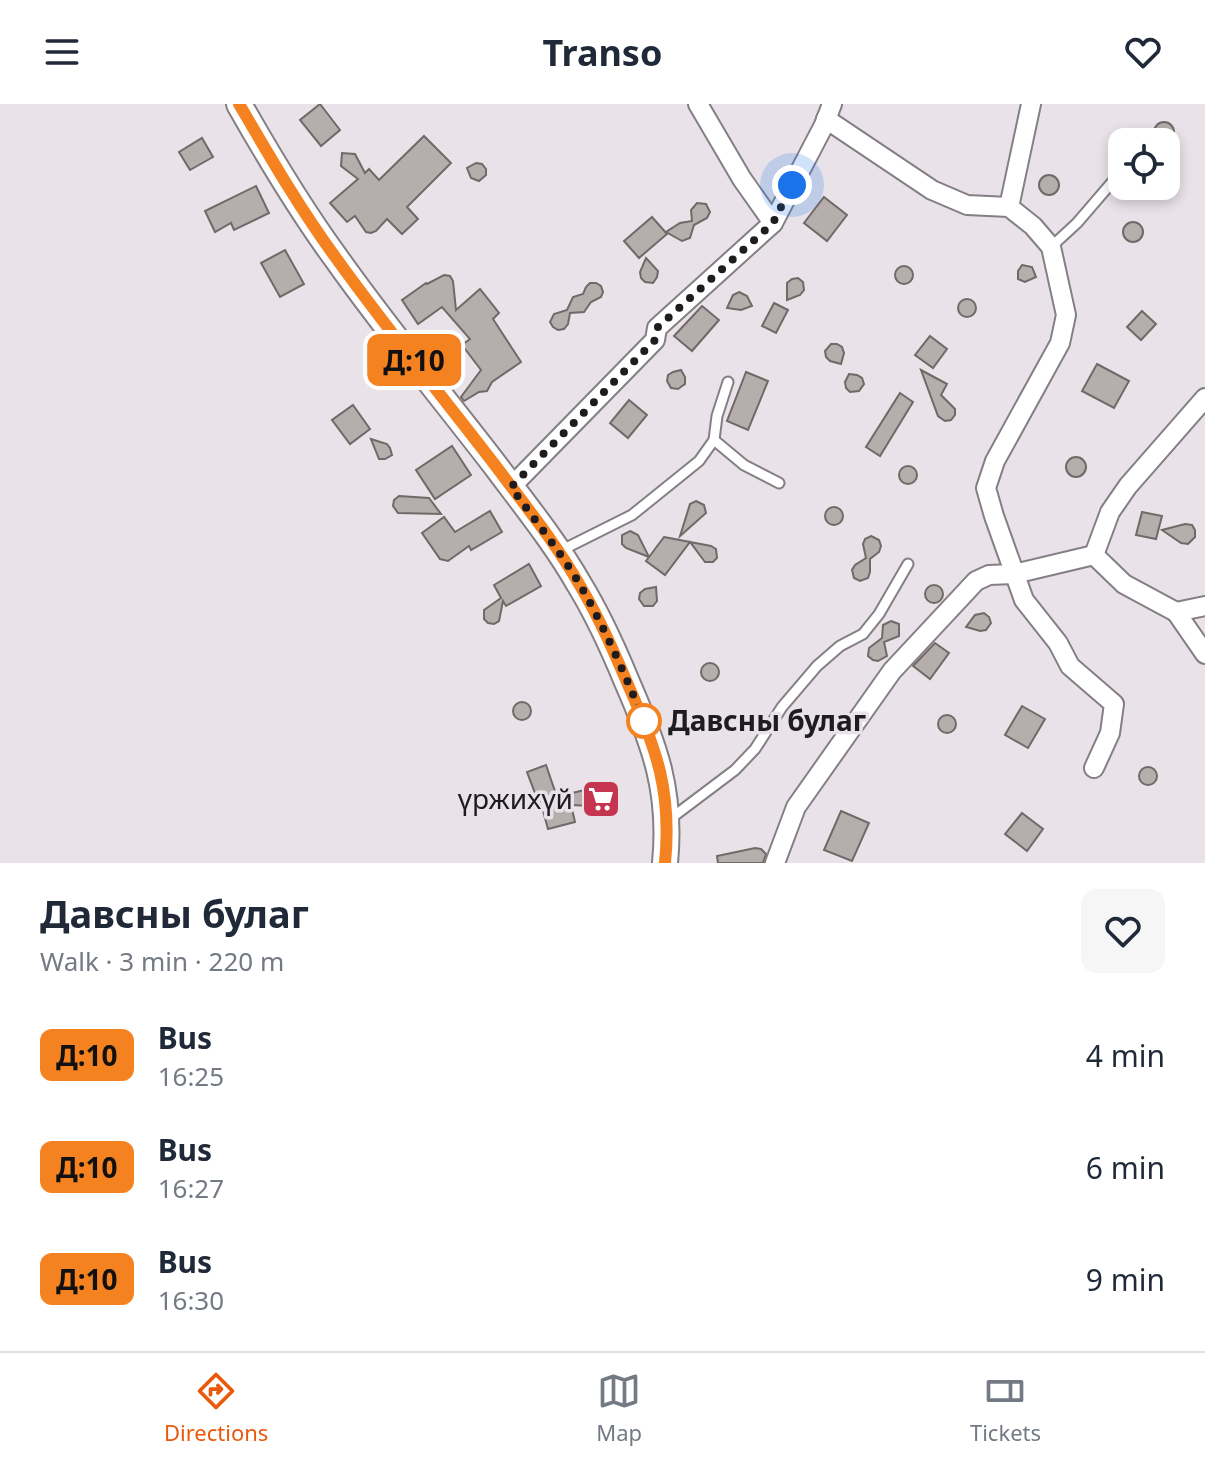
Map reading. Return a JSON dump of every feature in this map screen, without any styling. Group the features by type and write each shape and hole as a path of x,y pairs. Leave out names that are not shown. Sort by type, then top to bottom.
{"street":[{"path":"239,104 288,187 336,259 559,552 596,614 645,722 665,788 668,821 665,863"},
{"path":"698,104 742,179 773,223"},
{"path":"1009,207 1031,104"},
{"path":"511,487 655,340 657,328 773,223 829,112 932,190 967,205 1009,207 1033,226 1051,247 1066,315 1060,343 995,461 986,488 1024,600 1058,643 1070,666 1114,704 1110,733 1094,768"},
{"path":"1094,555 1110,512 1128,486 1205,398"},
{"path":"775,863 796,807 892,671 976,581 989,575 1014,574 1094,555"},
{"path":"1094,555 1124,584 1176,612 1205,654"},
{"path":"1176,612 1205,606"}],"lane":[{"path":"1051,247 1108,187"},
{"path":"559,552 632,515 699,461 714,440 717,416 728,382"},
{"path":"714,440 744,465 779,483"},
{"path":"668,821 735,770 755,749 782,707 817,666 840,646 863,634 879,614 908,564"}],"building":[{"path":"320,104 340,130 321,146 300,120"},
{"path":"1164,122 1173,128 1155,128"},
{"path":"424,136 451,163 407,207 418,219 402,234 387,219 376,231 366,232 355,216 347,222 330,203 358,179 341,166 342,153 355,154 365,173 369,169 379,180"},
{"path":"202,138 213,157 190,170 179,152"},
{"path":"476,163 486,169 486,175 479,181 471,178 467,168"},
{"path":"1049,175 1056,178 1059,185 1056,192 1049,195 1042,192 1039,185 1042,178"},
{"path":"256,186 269,213 234,230 231,223 215,232 205,211"},
{"path":"824,197 847,215 827,241 804,223"},
{"path":"697,203 706,204 710,212 707,218 694,225 690,238 682,241 666,232 680,223 692,221 691,210"},
{"path":"652,217 667,234 639,258 624,241"},
{"path":"1133,222 1140,225 1143,232 1140,239 1133,242 1126,239 1123,232 1126,225"},
{"path":"285,250 304,284 280,297 261,263"},
{"path":"646,258 658,271 653,283 641,278 640,272"},
{"path":"1022,265 1032,267 1036,277 1025,282 1018,279"},
{"path":"904,266 913,275 904,284 895,275"},
{"path":"444,275 450,276 453,281 456,310 480,289 499,313 493,319 521,362 492,382 487,391 464,401 461,397 481,370 462,345 470,339 442,307 418,324 402,300"},
{"path":"798,278 803,282 804,290 787,300 787,283"},
{"path":"590,283 601,286 601,297 591,302 584,312 570,313 564,329 553,327 550,322 554,314 567,310 573,297 583,294"},
{"path":"739,292 747,296 752,306 741,310 727,308 733,295"},
{"path":"967,299 976,308 967,317 958,308"},
{"path":"774,303 788,310 776,333 762,326"},
{"path":"702,306 719,320 692,351 674,336"},
{"path":"1142,311 1156,324 1141,340 1127,327"},
{"path":"930,336 947,349 933,368 915,355"},
{"path":"831,344 842,347 841,364 826,357 825,351"},
{"path":"1097,364 1129,381 1114,408 1082,391"},
{"path":"681,370 685,384 678,389 671,388 668,375"},
{"path":"921,370 947,384 941,395 955,409 951,420 945,421 938,416"},
{"path":"746,372 768,381 748,430 727,421"},
{"path":"849,374 862,378 864,384 859,391 850,392 846,388"},
{"path":"900,393 913,402 880,456 866,447"},
{"path":"629,400 647,415 628,438 610,423"},
{"path":"353,405 370,429 350,444 332,420"},
{"path":"371,439 387,444 392,455 379,459"},
{"path":"452,446 471,475 435,499 416,470"},
{"path":"1076,457 1083,460 1086,467 1083,474 1076,477 1069,474 1066,467 1069,460"},
{"path":"908,466 915,468 915,482 908,484 901,482 899,475 901,468"},
{"path":"399,496 429,498 441,514 398,513 393,506"},
{"path":"696,501 704,505 706,513 680,536 690,504"},
{"path":"834,507 843,516 834,525 825,516"},
{"path":"490,511 502,532 471,550 469,546 448,561 440,559 422,533 444,517 455,532"},
{"path":"1142,512 1162,516 1156,539 1136,535"},
{"path":"1192,525 1195,530 1195,537 1188,544 1181,543 1162,530"},
{"path":"630,531 638,535 649,557 622,544 622,535"},
{"path":"871,536 879,540 881,546 870,559 868,578 860,581 854,578 852,570 866,558 863,544"},
{"path":"664,537 711,546 716,549 717,558 713,562 705,562 690,542 665,575 646,561"},
{"path":"529,564 541,586 506,606 503,601 499,621 488,623 484,619 484,610 501,598 494,585"},
{"path":"934,585 943,594 934,603 925,594"},
{"path":"656,587 657,601 653,606 644,606 639,599 640,593"},
{"path":"984,613 991,623 986,630 966,627 975,615"},
{"path":"891,621 899,624 899,636 884,642 887,656 873,660 868,656 869,648 882,638 883,625"},
{"path":"935,643 949,653 930,679 913,666"},
{"path":"710,663 719,672 710,681 701,672"},
{"path":"522,702 531,711 522,720 513,711"},
{"path":"1022,706 1045,719 1028,748 1005,735"},
{"path":"947,715 956,724 947,733 938,724"},
{"path":"546,765 557,797 588,789 588,784 614,785 612,807 571,805 575,822 548,829 540,800 527,772"},
{"path":"1144,767 1152,767 1157,776 1155,783 1144,785 1139,780 1139,772"},
{"path":"841,811 869,823 852,861 824,850"},
{"path":"1022,813 1043,829 1027,851 1005,834"},
{"path":"755,848 766,854 763,863 718,863 717,856"}],"bus line":[{"name":"Д:10","path":"239,104 288,187 336,259 559,552 596,614 645,722 665,788 668,821 665,863"}],"place":[{"name":"Давсны булаг","path":"644,721"},
{"name":"үржихүй","path":"601,799"}],"route":[{"path":"644,721 610,643 578,582 511,487 655,340 657,328 773,223 792,185"}]}
